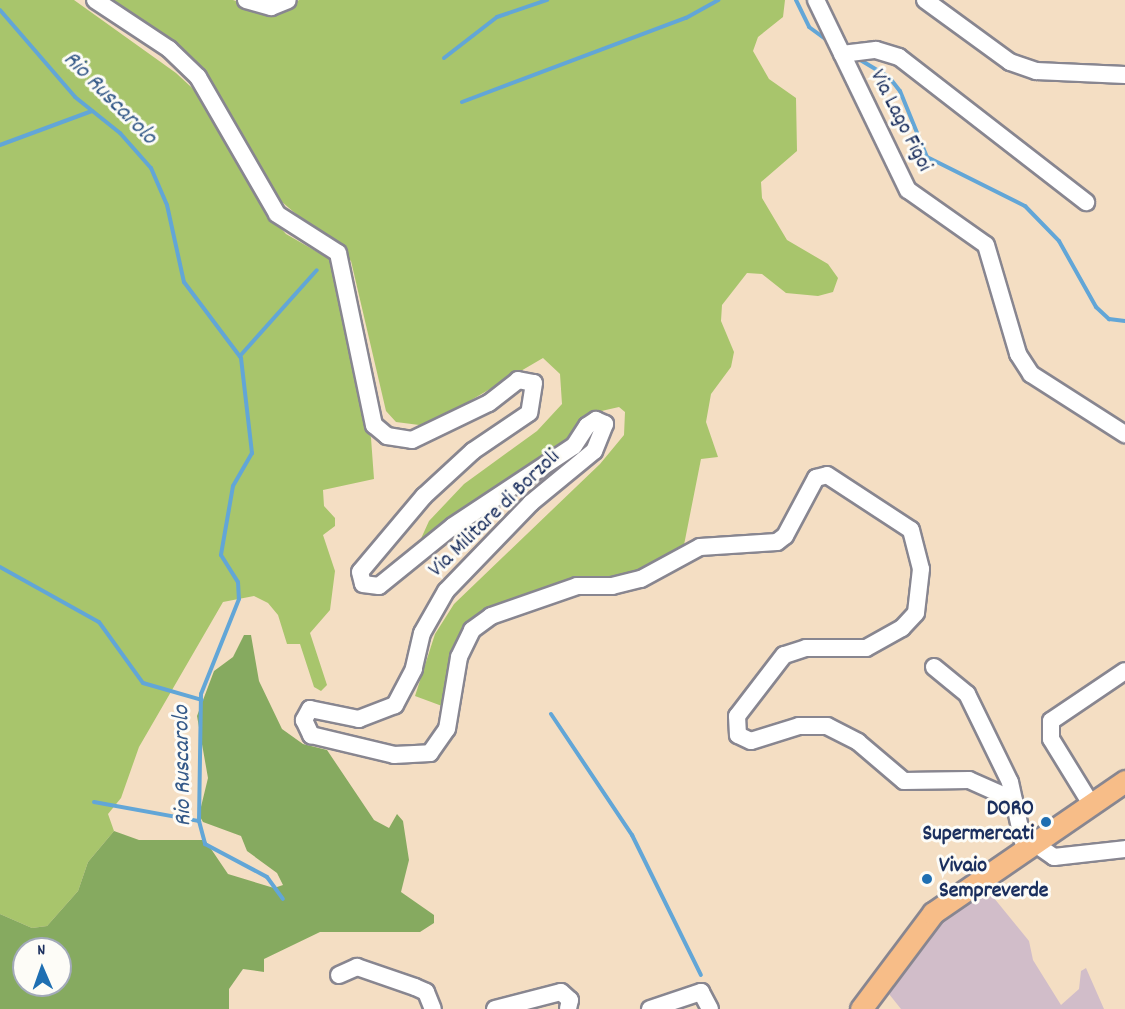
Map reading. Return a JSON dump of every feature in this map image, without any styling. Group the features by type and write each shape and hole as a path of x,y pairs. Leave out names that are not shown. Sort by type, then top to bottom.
{"main road":[{"path":"861,1009 875,999 933,913 1028,843 1125,782"}],"street":[{"name":"Via Militare di Borzoli","path":"95,0 169,49 198,77 276,214 338,253 374,425 387,436 412,440 489,403 518,380 534,383 529,413 473,451 424,496 360,572 363,584 379,586 453,526 574,446 587,426 596,420 605,424 594,451 531,503 446,591 422,633 414,669 395,705 359,719 310,709 304,720 311,735 394,755 430,753 447,729 459,657 472,630 491,616 577,586 612,586 641,579 700,548 777,542 785,536 816,478 827,475 911,530 921,569 916,613 897,632 867,648 806,648 784,655 737,716 736,731 751,741 799,726 827,726 858,742 904,781 969,780 1014,800"},
{"path":"246,0 271,7 288,0"},
{"name":"Via Lago Figoi","path":"816,0 908,189 986,245 1018,354 1031,374 1125,434"},
{"path":"925,0 1010,62 1036,71 1125,75"},
{"name":"Via Lago Figoi","path":"842,54 876,50 899,57 1086,202"},
{"path":"934,667 968,694 1014,800 1028,843 1054,857 1125,849"},
{"path":"1091,804 1051,739 1051,721 1125,671"},
{"path":"339,975 357,967 415,987 426,992 433,1009"},
{"path":"495,1009 561,992 570,1000 568,1009"},
{"path":"650,1009 701,993 710,1009"}],"shaded area":[{"path":"985,887 1029,941 1033,960 1061,1005 1079,989 1081,971 1086,968 1104,1009 901,1009 889,994 939,925"}],"green space":[{"path":"0,0 74,0 176,73 203,98 263,208 286,234 333,261 371,438 374,479 323,490 324,506 335,518 335,526 323,535 335,571 330,610 310,633 327,685 321,691 314,687 300,644 287,644 278,615 268,603 254,596 223,602 139,747 121,798 108,814 114,831 88,862 78,891 47,926 32,928 0,914"},
{"path":"107,0 233,0 269,13 286,10 299,0 785,0 783,17 758,37 753,51 769,79 796,98 797,151 761,182 762,198 787,240 828,264 838,278 833,292 818,296 786,293 762,274 747,273 722,305 721,321 734,352 731,367 711,394 706,422 718,457 701,459 684,545 626,576 573,582 505,602 468,624 452,655 442,706 415,696 435,634 454,604 600,464 624,435 625,412 619,407 597,412 540,464 419,543 429,521 464,484 537,431 562,404 560,374 543,358 427,426 396,422 386,411 351,261 275,196 234,119 193,65"},
{"path":"244,635 251,635 259,681 282,729 303,744 327,750 374,820 389,828 397,814 403,821 409,860 401,892 434,915 434,923 420,932 320,932 264,959 264,972 243,969 229,989 229,1009 0,1009 0,914 32,928 47,926 78,891 88,862 114,831 139,840 205,840 228,874 274,888 283,885 277,873 247,851 241,836 203,822 199,815 208,778 197,716 214,671 233,657"}],"waterway":[{"path":"444,58 497,17 547,0"},
{"path":"462,102 686,18 718,0"},
{"path":"796,0 809,27 830,42"},
{"name":"Rio Ruscarolo","path":"0,10 75,97 120,133 151,168 167,205 184,282 241,358 252,453 233,486 221,555 238,582 239,599 201,694 199,821 205,844 267,877 283,899"},
{"path":"857,58 889,77 900,91 927,157 1025,206 1059,241 1096,307 1109,319 1125,321"},
{"path":"0,145 92,111"},
{"path":"240,356 317,270"},
{"path":"0,567 99,622 143,683 202,700"},
{"path":"551,714 632,835 701,975"},
{"path":"94,802 199,821"}],"place":[{"name":"DORO Supermercati","path":"1046,822"},
{"name":"Vivaio Sempreverde","path":"927,879"}]}
